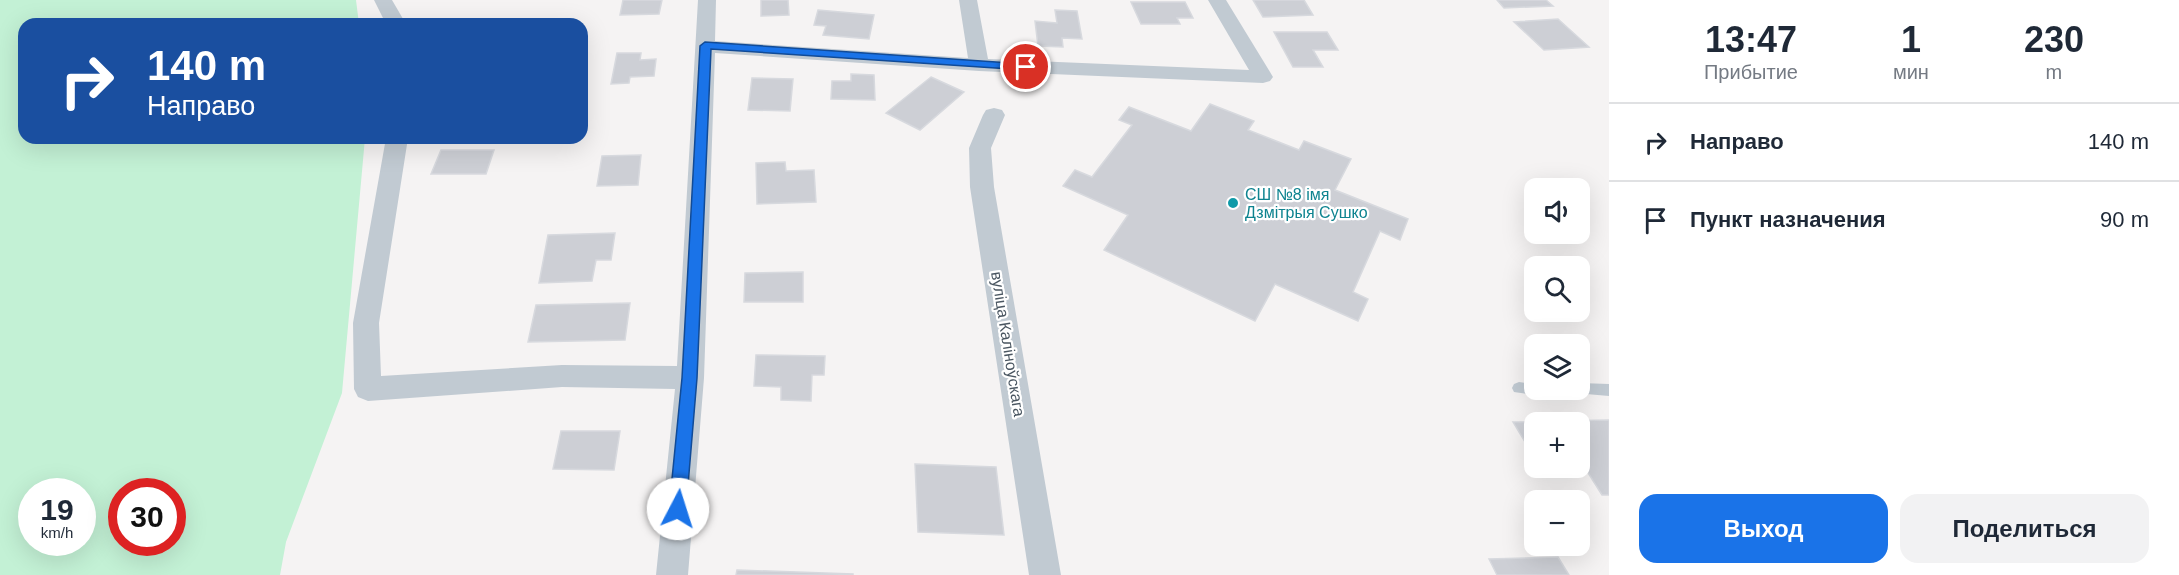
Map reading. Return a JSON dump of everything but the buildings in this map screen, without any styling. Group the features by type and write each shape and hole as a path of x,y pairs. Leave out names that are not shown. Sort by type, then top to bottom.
{"street":[{"path":"383,0 393,18"},
{"path":"672,575 690,378 707,0"},
{"path":"968,0 979,65"},
{"path":"705,46 979,65 1263,77 1217,0"},
{"name":"вуліца Каліноўскага","path":"994,115 980,148 982,187 1045,575"},
{"path":"396,144 366,323 368,390 562,376 690,378"}],"lane":[{"path":"1519,388 1524,388"},
{"path":"1590,389 1609,390"}],"green space":[{"path":"0,0 356,0 358,18 18,18 18,144 364,144 342,393 286,542 280,575 0,575"}],"place":[{"name":"СШ №8 імя Дзмітрыя Сушко","path":"1233,203"}],"route":[{"path":"678,509 690,378 705,46 1026,67"}]}
